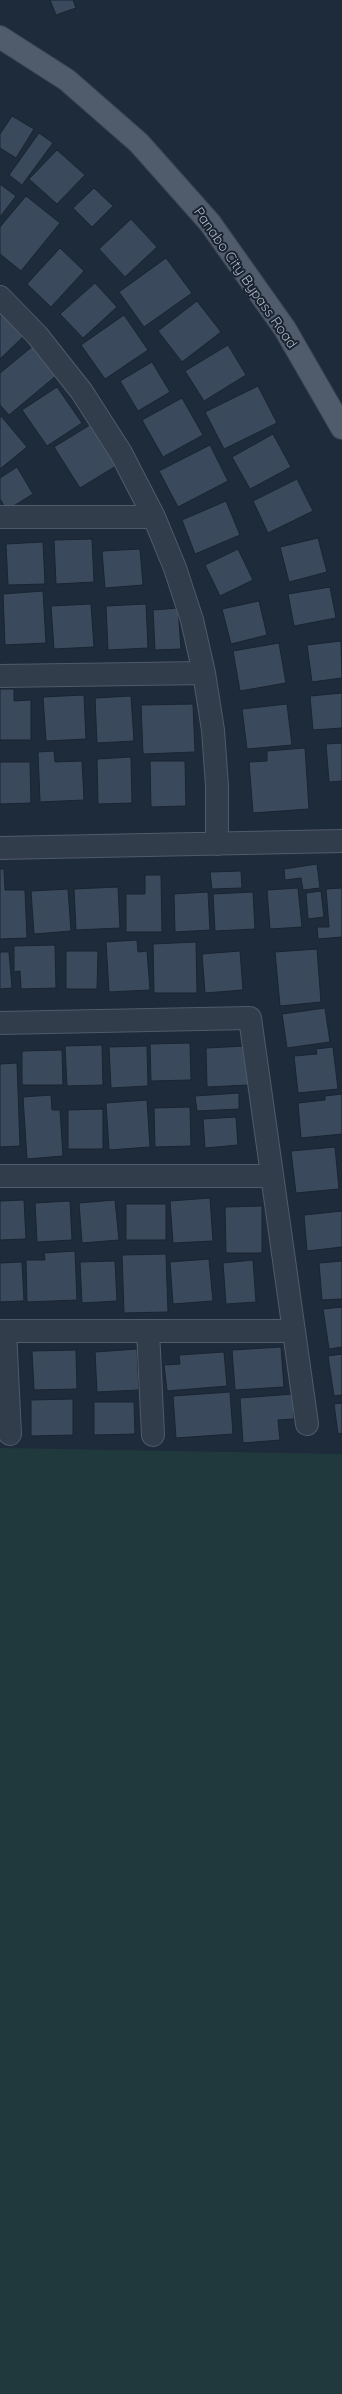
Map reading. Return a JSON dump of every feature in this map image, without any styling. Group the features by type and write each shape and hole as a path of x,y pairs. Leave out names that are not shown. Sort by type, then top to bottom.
{"main road":[{"name":"Panabo City Bypass Road","path":"0,37 67,80 138,143 210,223 285,329 342,428"}],"street":[{"path":"0,297 37,335 82,392 121,453 154,517 192,620 204,673 212,730 216,779 217,844"},
{"path":"0,517 154,517"},
{"path":"0,676 204,673"},
{"path":"0,848 342,841"},
{"path":"0,1022 250,1018 307,1424"},
{"path":"0,1176 272,1176"},
{"path":"10,1434 2,1331 294,1331"},
{"path":"148,1331 153,1434"}],"green space":[{"path":"0,1448 342,1454 342,2394 0,2394"}],"building":[{"path":"50,0 73,0 76,8 56,15"},
{"path":"12,116 34,129 16,158 0,148 0,134"},
{"path":"39,133 53,143 22,185 9,175"},
{"path":"57,150 85,175 57,204 29,179"},
{"path":"0,184 16,196 0,217"},
{"path":"94,188 113,206 92,227 73,208"},
{"path":"26,196 60,223 21,271 0,254 0,227"},
{"path":"131,219 157,247 125,277 99,249"},
{"path":"60,248 84,271 51,307 27,284"},
{"path":"166,258 192,293 144,327 119,292"},
{"path":"95,283 117,307 83,338 60,314"},
{"path":"197,301 221,332 182,362 158,331"},
{"path":"0,308 25,335 0,359"},
{"path":"124,315 148,350 105,379 81,345"},
{"path":"228,345 246,375 204,401 185,371"},
{"path":"33,346 57,375 9,415 0,405 0,373"},
{"path":"152,362 170,392 138,411 120,381"},
{"path":"258,386 277,423 224,449 205,412"},
{"path":"57,387 82,423 47,446 22,410"},
{"path":"182,398 203,435 163,457 142,420"},
{"path":"1,416 27,447 0,469 0,417"},
{"path":"90,425 116,466 80,488 54,447"},
{"path":"273,434 291,467 250,489 232,457"},
{"path":"210,445 228,481 178,507 159,471"},
{"path":"17,467 33,494 7,510 0,499 0,478"},
{"path":"297,479 313,511 268,533 253,501"},
{"path":"226,501 240,535 195,554 182,520"},
{"path":"318,538 327,572 289,582 280,547"},
{"path":"92,539 94,582 56,584 54,540"},
{"path":"43,542 45,584 8,585 6,544"},
{"path":"140,549 143,585 105,588 102,551"},
{"path":"238,549 253,580 220,596 205,565"},
{"path":"330,587 336,618 294,626 288,594"},
{"path":"43,591 46,643 5,645 3,594"},
{"path":"259,601 267,635 231,644 222,609"},
{"path":"91,604 94,647 54,649 51,606"},
{"path":"146,604 148,648 108,650 106,606"},
{"path":"178,608 181,649 155,650 153,610"},
{"path":"341,641 342,678 312,682 307,645"},
{"path":"279,643 286,683 240,691 233,651"},
{"path":"0,689 14,689 14,701 31,700 31,740 0,740"},
{"path":"342,693 342,728 313,730 310,696"},
{"path":"84,695 86,739 46,741 43,697"},
{"path":"131,696 134,741 97,743 95,698"},
{"path":"193,704 195,752 143,754 141,705"},
{"path":"287,704 292,745 247,749 242,709"},
{"path":"342,743 342,781 329,782 326,744"},
{"path":"305,748 309,809 253,813 249,762 267,761 267,751"},
{"path":"54,751 55,762 82,761 84,800 40,802 38,752"},
{"path":"131,757 132,803 98,804 97,759"},
{"path":"150,761 185,761 186,806 151,807"},
{"path":"0,762 30,762 31,803 0,804"},
{"path":"317,864 320,888 303,890 301,878 285,880 284,869"},
{"path":"0,869 4,869 5,890 25,890 27,938 0,939"},
{"path":"241,871 242,888 212,889 210,872"},
{"path":"145,875 161,875 162,932 126,932 126,894 145,894"},
{"path":"118,887 120,928 76,930 74,889"},
{"path":"298,888 302,927 270,929 267,890"},
{"path":"342,888 342,937 318,939 317,927 329,927 326,889"},
{"path":"68,889 71,931 34,934 31,891"},
{"path":"321,891 324,917 308,919 306,893"},
{"path":"208,892 210,930 175,932 174,894"},
{"path":"253,892 255,929 215,931 213,894"},
{"path":"137,940 138,952 147,951 150,990 109,992 106,942"},
{"path":"196,942 197,993 154,993 153,944"},
{"path":"55,945 56,988 21,989 20,971 14,972 14,946"},
{"path":"317,949 321,1002 280,1006 275,952"},
{"path":"66,951 98,951 97,989 66,989"},
{"path":"240,951 243,990 205,993 202,954"},
{"path":"0,952 9,952 12,988 0,989"},
{"path":"325,1008 330,1042 287,1048 282,1014"},
{"path":"190,1043 191,1080 151,1081 150,1044"},
{"path":"102,1045 103,1085 67,1086 65,1046"},
{"path":"147,1046 148,1086 111,1088 109,1047"},
{"path":"246,1046 248,1085 207,1087 206,1048"},
{"path":"333,1047 338,1089 298,1093 294,1056 317,1054 316,1049"},
{"path":"62,1050 63,1085 22,1085 22,1051"},
{"path":"17,1063 20,1146 0,1147 0,1064"},
{"path":"239,1093 239,1109 197,1111 195,1096"},
{"path":"342,1094 342,1134 301,1138 298,1103 325,1100 325,1096"},
{"path":"51,1095 52,1110 60,1110 63,1156 27,1159 23,1097"},
{"path":"147,1100 150,1147 109,1150 106,1103"},
{"path":"190,1107 191,1146 155,1147 154,1108"},
{"path":"103,1109 103,1149 68,1149 68,1110"},
{"path":"236,1117 238,1145 205,1148 203,1119"},
{"path":"335,1147 339,1189 296,1193 291,1151"},
{"path":"210,1198 213,1241 173,1243 170,1201"},
{"path":"24,1200 26,1239 0,1240 0,1201"},
{"path":"115,1200 119,1240 82,1243 79,1203"},
{"path":"70,1201 72,1240 37,1242 35,1203"},
{"path":"126,1204 166,1204 166,1240 126,1240"},
{"path":"262,1206 262,1253 226,1253 225,1207"},
{"path":"342,1211 342,1247 307,1251 304,1215"},
{"path":"75,1251 77,1300 27,1302 26,1260 45,1260 44,1253"},
{"path":"166,1254 168,1312 124,1313 122,1255"},
{"path":"209,1259 213,1301 173,1304 170,1262"},
{"path":"253,1260 256,1302 226,1304 223,1263"},
{"path":"115,1261 117,1301 82,1303 80,1262"},
{"path":"342,1261 342,1299 322,1300 319,1263"},
{"path":"22,1262 24,1301 0,1302 0,1263"},
{"path":"342,1307 342,1347 329,1349 323,1309"},
{"path":"281,1347 284,1387 235,1390 232,1350"},
{"path":"137,1349 139,1390 97,1392 95,1352"},
{"path":"76,1350 77,1389 34,1390 32,1351"},
{"path":"224,1352 227,1386 167,1391 164,1365 180,1364 179,1355"},
{"path":"342,1354 342,1395 334,1396 328,1356"},
{"path":"230,1392 233,1434 176,1438 173,1396"},
{"path":"293,1394 294,1419 278,1420 280,1440 243,1443 240,1398"},
{"path":"73,1399 73,1435 31,1436 31,1400"},
{"path":"94,1402 134,1402 135,1434 94,1435"},
{"path":"342,1403 342,1433 338,1434 334,1404"}]}
